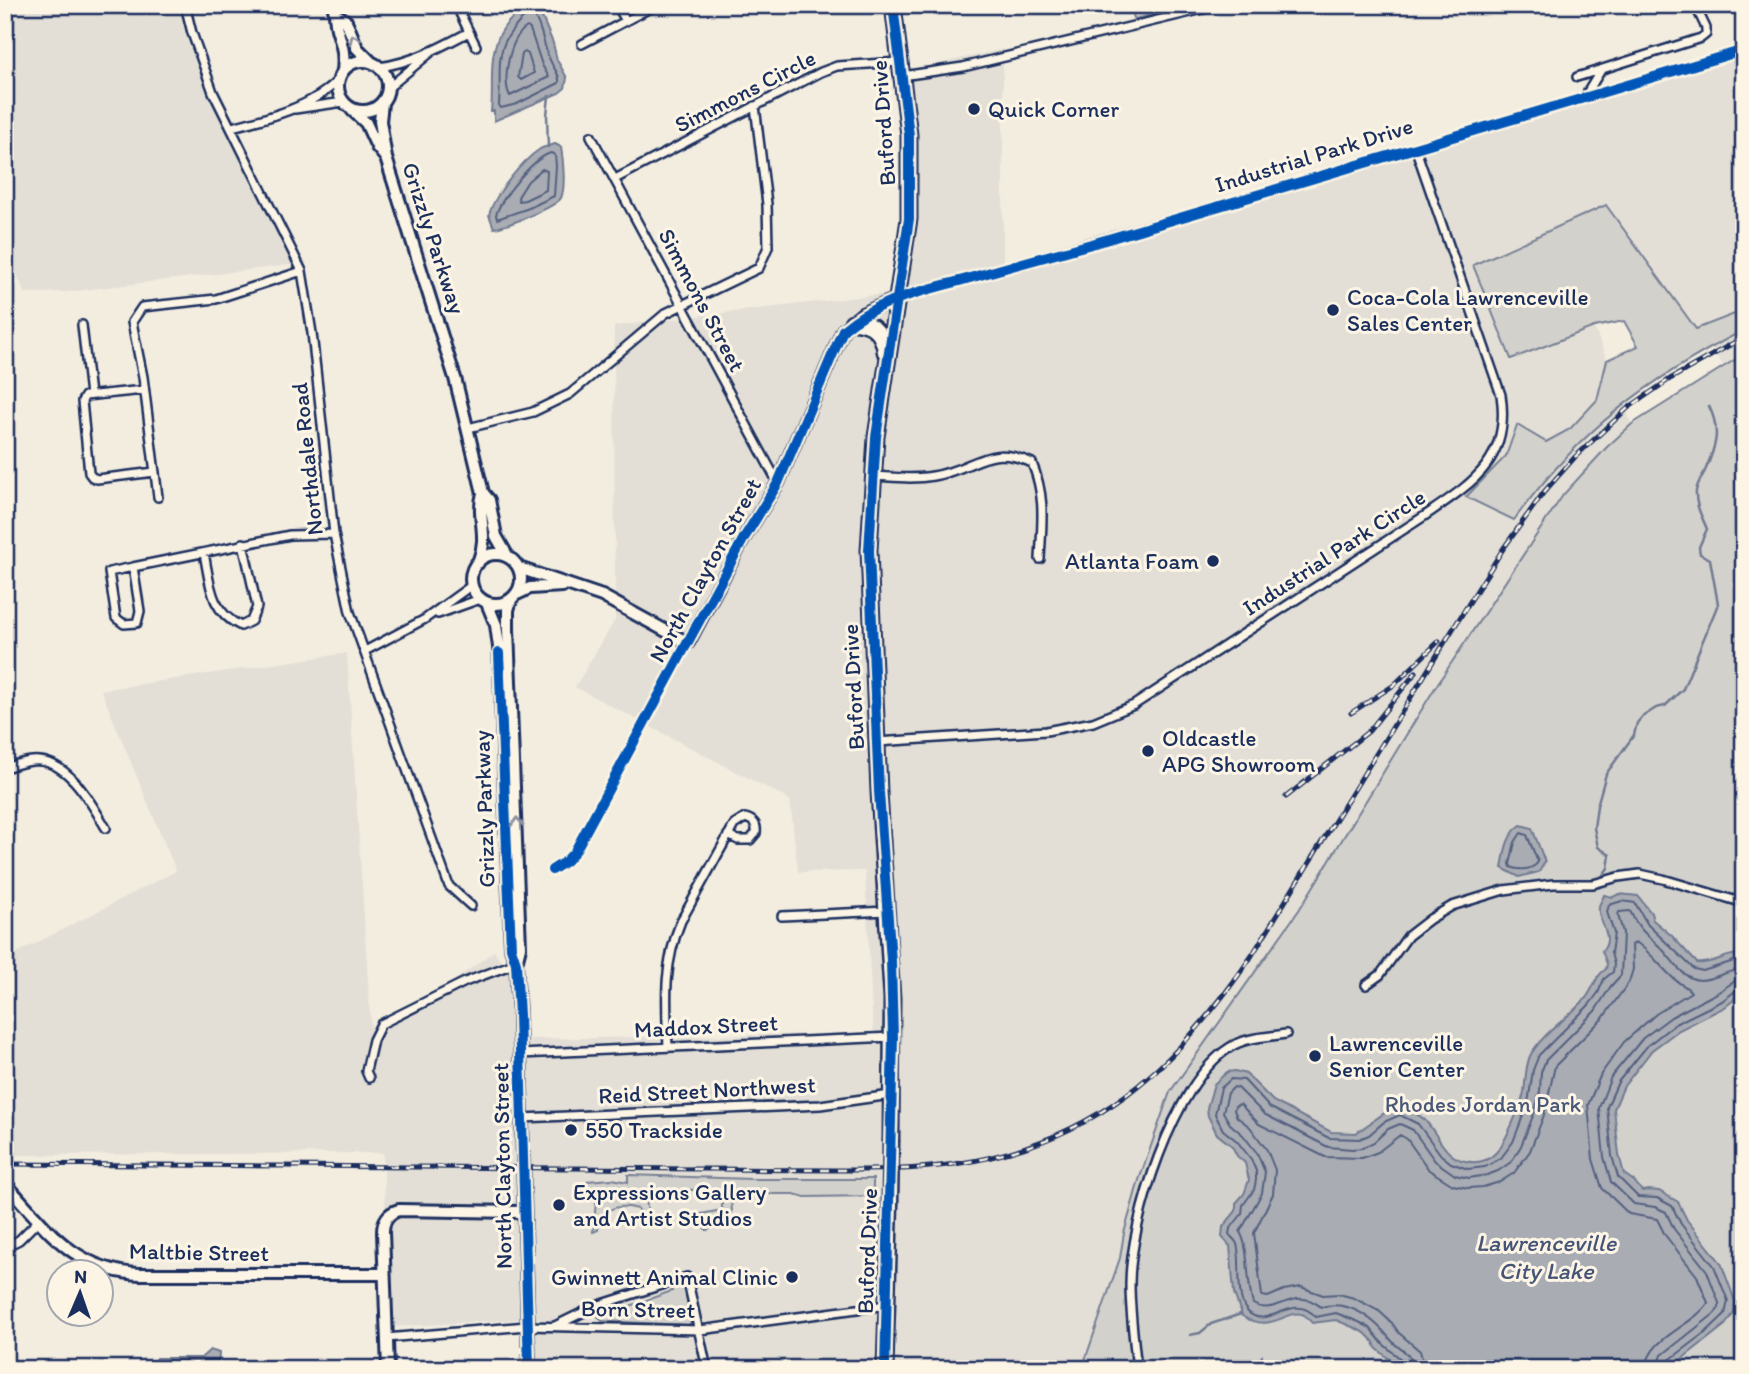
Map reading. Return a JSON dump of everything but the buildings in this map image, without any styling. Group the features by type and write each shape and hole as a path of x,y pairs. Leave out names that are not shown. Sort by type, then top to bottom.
{"highway":[{"name":"Buford Drive","path":"885,1369 893,1037 869,583 872,476 909,219 909,135 893,5"},
{"path":"852,323 864,322 876,330 884,341 886,366"}],"street":[{"name":"Northdale Road","path":"185,5 206,74 302,271 312,333 334,534 350,612 449,886 471,906"},
{"path":"456,5 476,46"},
{"path":"617,5 626,21"},
{"path":"582,44 656,5"},
{"name":"Simmons Circle","path":"615,179 837,66 901,69 963,67 1220,5"},
{"path":"1577,77 1701,38 1706,34 1706,28 1695,5"},
{"path":"335,10 346,21 357,48 384,73 388,88"},
{"path":"335,10 336,27 343,43 338,87 347,105"},
{"path":"232,127 291,109 328,90 356,62 393,65 433,51 470,32"},
{"name":"Industrial Park Drive","path":"896,299 1744,50"},
{"path":"291,109 347,105 367,111 382,103 388,88 433,51"},
{"path":"1735,53 1744,69"},
{"path":"1584,98 1601,70"},
{"name":"Grizzly Parkway","path":"382,103 380,121 386,158 439,325 483,493 480,503 484,542 478,563"},
{"name":"Grizzly Parkway","path":"347,105 366,123 377,147 386,158"},
{"path":"468,428 533,412 569,394 666,313 759,268 768,247 767,204 755,106"},
{"name":"Simmons Street","path":"591,136 778,483"},
{"name":"Industrial Park Circle","path":"877,742 1046,731 1093,722 1134,705 1413,524 1467,486 1486,469 1497,449 1502,430 1501,394 1415,147"},
{"path":"158,497 132,322 142,307 216,299 302,271"},
{"name":"North Clayton Street","path":"552,870 575,851 744,538 778,483 843,330 862,314 896,299"},
{"path":"82,325 90,395"},
{"path":"144,390 85,396 82,401 89,473 97,479 155,472"},
{"path":"872,476 935,476 995,454 1016,455 1032,463 1041,484 1040,559"},
{"name":"Grizzly Parkway","path":"483,493 489,499 496,537 508,557"},
{"path":"133,567 140,611 137,623 124,624 116,618 109,572 243,543 290,535 334,534"},
{"path":"204,553 218,611 227,620 241,626 251,621 257,607 243,543"},
{"path":"484,601 472,585 473,569 492,555 508,557 519,568 602,596 688,643"},
{"path":"514,597 522,581 519,568"},
{"path":"365,651 425,619 472,585"},
{"path":"425,619 484,601 495,604 530,588 568,586"},
{"name":"Grizzly Parkway","path":"514,597 508,610 508,629 520,947 516,962"},
{"name":"Grizzly Parkway","path":"484,601 496,625 499,647 511,948 516,962"},
{"path":"5,768 34,760 55,765 83,788 106,828"},
{"path":"668,1047 666,973 671,947 681,921 728,835"},
{"path":"1366,985 1380,975 1408,936 1430,919 1452,906 1504,890 1553,884 1588,885 1640,874 1744,903"},
{"path":"782,916 887,911"},
{"path":"369,1078 366,1071 373,1040 382,1024 465,982 516,962"},
{"name":"North Clayton Street","path":"516,962 529,1369"},
{"path":"1137,1369 1131,1303 1132,1256 1140,1218 1171,1127 1194,1086 1210,1064 1227,1048 1242,1042 1286,1034"},
{"name":"Maddox Street","path":"520,1054 893,1037"},
{"name":"Reid Street Northwest","path":"522,1118 821,1105 892,1095"},
{"name":"Maltbie Street","path":"5,1182 74,1254 115,1272 384,1274"},
{"path":"388,1369 383,1227 390,1214 399,1210 523,1212"},
{"path":"5,1247 19,1240 39,1220"},
{"path":"554,1326 596,1306 687,1277 707,1369"},
{"name":"Born Street","path":"386,1338 527,1326 700,1330 887,1305"}],"shaded area":[{"path":"5,5 193,5 201,47 271,218 307,263 67,292 25,293 5,247"},
{"path":"1744,42 1744,354 1723,365 1606,205 1512,359 1594,327 1632,424 1563,495 1438,683 1299,910 1225,1014 1139,1179 1120,1258 1118,1369 530,1369 528,1319 390,1327 383,1153 5,1155 5,959 176,871 101,690 347,653 371,1028 432,997 494,951 514,979 528,1039 874,1033 865,871 798,872 790,800 575,687 615,620 614,326 892,293 915,191 906,71 1003,49 1003,261 1594,91"}],"green space":[{"path":"1131,5 1196,5 1134,19"},
{"path":"1606,205 1696,329 1737,313 1744,330 1676,369 1617,410 1564,460 1514,520 1466,497 1506,456 1517,425 1546,442 1570,429 1597,400 1607,360 1638,346 1624,321 1594,327 1511,359 1473,265"},
{"name":"Rhodes Jordan Park","path":"1744,354 1744,1369 1265,1369 1262,1356 1252,1369 1082,1369 1120,1258 1139,1180 1170,1092 1299,910 1438,683 1563,495 1632,424"},
{"path":"628,1175 873,1179 873,1196 747,1194 751,1198 731,1200 732,1210 726,1223 707,1230 695,1220 702,1217 701,1214 722,1210 722,1196 706,1189 645,1193 648,1222 638,1209 618,1207 600,1215 598,1230 593,1232 597,1192 586,1190 587,1181 612,1179 628,1182"},
{"path":"681,1285 686,1291 691,1323 688,1325 602,1321 597,1315 672,1291 669,1287"}],"water":[{"path":"527,5 537,5 557,60 567,78 565,88 494,121 494,111 491,111 495,48 505,25"},
{"path":"555,144 561,147 563,158 561,198 530,216 494,228 489,215 503,188 533,154 541,148"},
{"path":"1521,825 1532,828 1545,862 1539,872 1519,877 1502,868 1509,839"},
{"name":"Lawrenceville City Lake","path":"1619,894 1638,896 1653,920 1697,963 1744,954 1744,992 1725,1007 1679,1030 1652,1050 1624,1086 1614,1109 1624,1174 1642,1191 1659,1191 1678,1202 1687,1220 1721,1263 1735,1301 1734,1313 1725,1325 1669,1369 1401,1369 1376,1348 1365,1333 1336,1320 1312,1323 1305,1315 1292,1314 1262,1323 1242,1316 1234,1293 1230,1246 1222,1237 1223,1227 1236,1211 1236,1203 1244,1194 1249,1180 1245,1163 1237,1156 1232,1146 1217,1134 1208,1116 1207,1108 1214,1084 1227,1072 1246,1074 1273,1101 1331,1132 1356,1133 1383,1114 1402,1108 1425,1120 1442,1144 1458,1159 1483,1161 1496,1152 1510,1130 1522,1100 1527,1065 1535,1048 1586,998 1599,975 1606,969 1602,951 1607,940 1599,906 1604,895 1613,897"},
{"path":"210,1350 219,1353 218,1369 156,1369 153,1364 156,1358 201,1358"}],"waterway":[{"path":"548,147 549,96"},
{"path":"1603,875 1608,868 1610,855 1598,847 1594,828 1606,774 1634,735 1637,723 1642,717 1665,706 1683,689 1718,604 1710,559 1700,554 1699,547 1707,529 1696,496 1697,486 1709,462 1716,438 1715,423 1709,406"},
{"path":"1190,1335 1200,1333 1211,1324 1241,1314"}],"railway":[{"path":"5,1164 882,1170 955,1164 1005,1154 1049,1139 1090,1119 1127,1095 1161,1066 1222,997 1251,957 1503,549 1544,492 1575,457 1628,408 1670,379 1744,337"},
{"path":"1351,713 1394,685 1439,641"},
{"path":"1286,797 1369,731 1416,672"}],"cycle path":[{"path":"885,1369 893,1037 869,550 876,437 909,219 909,135 893,5"},
{"path":"552,870 575,851 744,538 778,483 843,330 856,320 885,304 915,293 1095,243 1744,50"},
{"path":"499,653 511,948 516,963 519,1015 529,1369"}],"place":[{"name":"Quick Corner","path":"974,109"},
{"name":"Coca-Cola Lawrenceville Sales Center","path":"1333,310"},
{"name":"Atlanta Foam","path":"1213,561"},
{"name":"Oldcastle APG Showroom","path":"1148,751"},
{"name":"Lawrenceville Senior Center","path":"1315,1056"},
{"name":"550 Trackside","path":"571,1130"},
{"name":"Expressions Gallery and Artist Studios","path":"559,1205"},
{"name":"Gwinnett Animal Clinic","path":"792,1277"}]}
